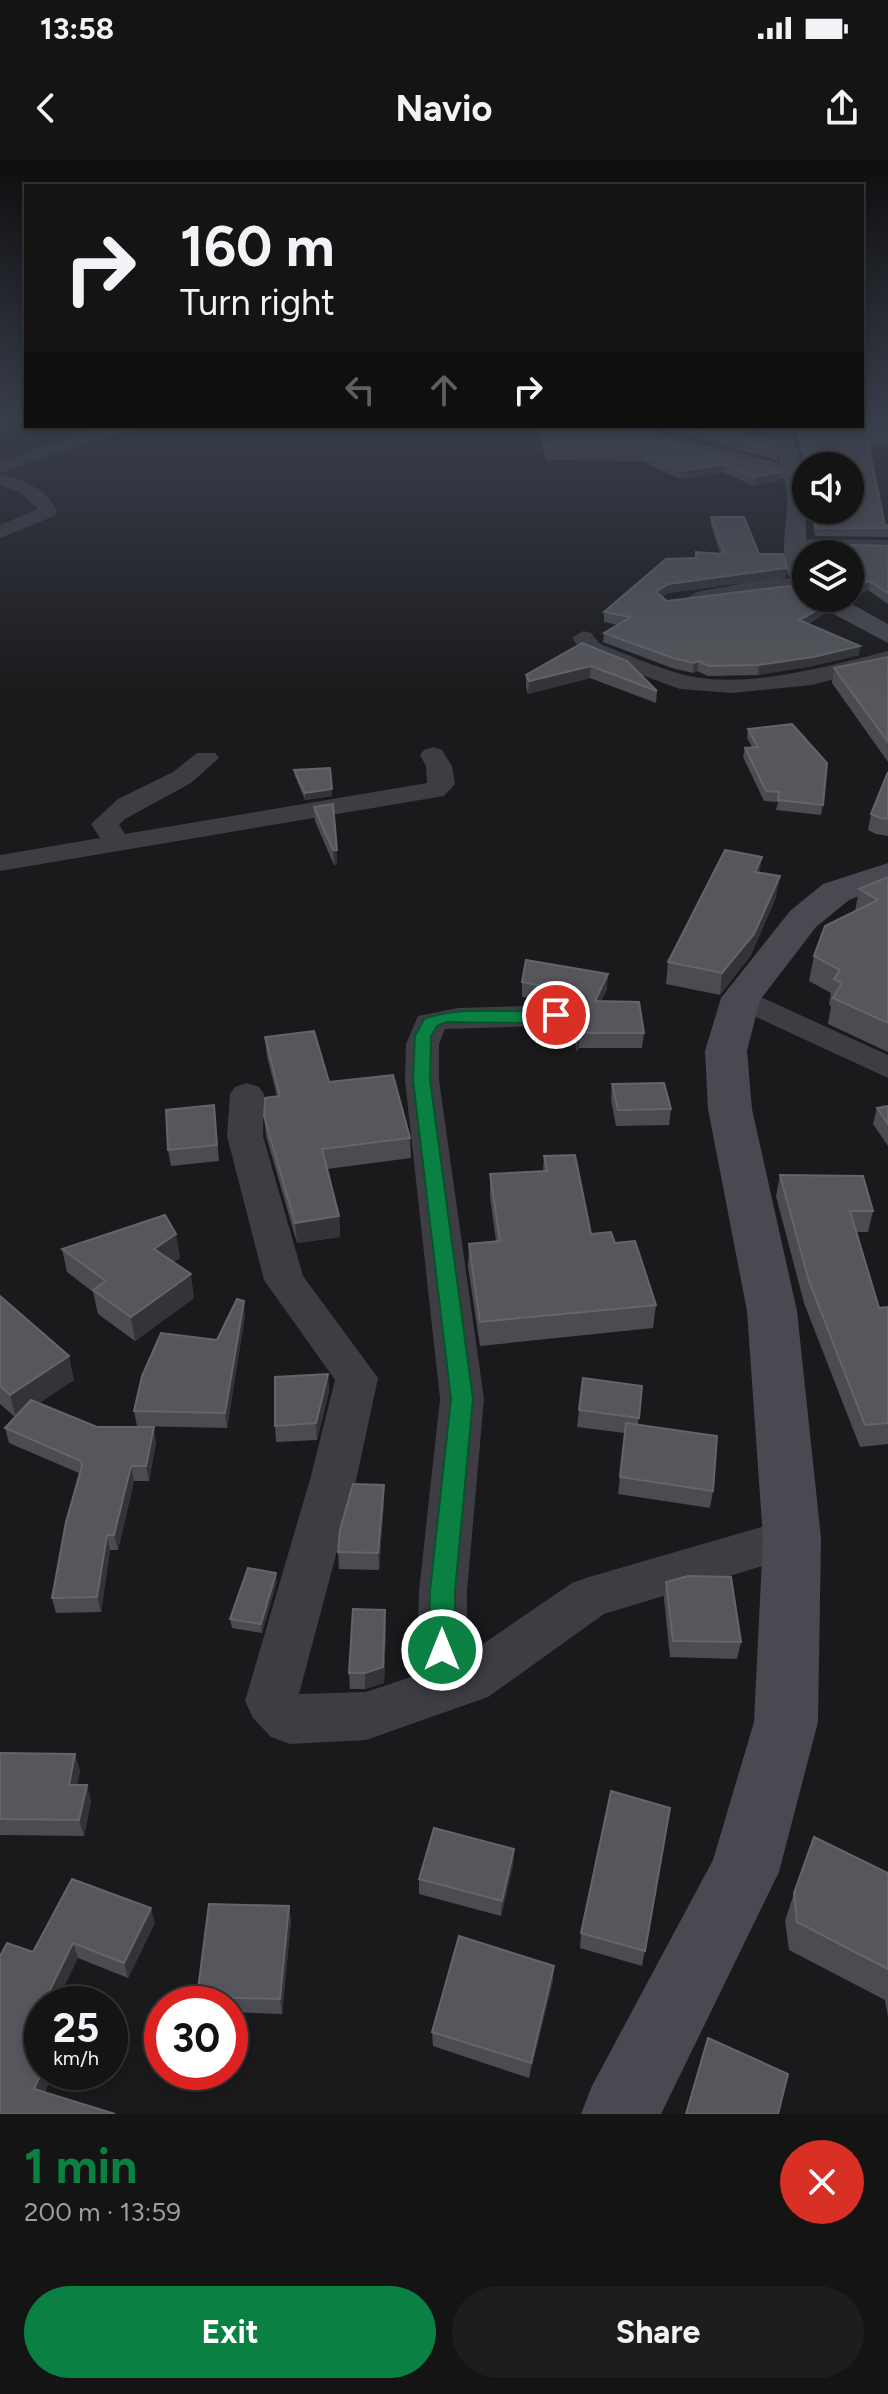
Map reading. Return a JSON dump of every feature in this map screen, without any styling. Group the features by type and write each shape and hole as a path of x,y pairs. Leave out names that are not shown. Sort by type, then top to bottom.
{"main road":[{"path":"849,612 888,635"},
{"path":"620,2114 744,1872 786,1722 792,1538 772,1311 730,1109 726,1051 741,998 803,919 836,892 888,873"}],"street":[{"path":"0,532 48,511"},
{"path":"864,546 888,546"},
{"path":"680,600 740,593 772,584 792,587"},
{"path":"583,638 592,649 695,685 778,683 888,658"},
{"path":"0,863 435,790 442,784 439,766 433,755"},
{"path":"118,844 105,824 115,810 195,772 206,758"},
{"path":"741,998 888,1068"},
{"path":"470,1681 442,1650 443,1591 462,1399 422,1080 421,1049 430,1023 445,1017 529,1018 556,1015"},
{"path":"247,1094 245,1136 284,1280 357,1378 334,1476 271,1701 290,1720 366,1716 470,1681 589,1598 792,1538"}],"building":[{"path":"864,511 882,511 885,525 888,525 888,528 816,528 815,524 864,524"},
{"path":"711,517 744,517 759,554 783,554 787,568 668,584 656,592 667,601 792,586 792,612 814,612 799,620 860,646 759,665 709,666 698,661 694,663 673,658 604,633 631,617 604,612 666,559 696,558 696,552 724,554"},
{"path":"864,545 888,546 888,593 869,581 864,584"},
{"path":"582,643 627,661 657,691 591,666 529,681 526,675"},
{"path":"888,657 888,742 834,668"},
{"path":"792,724 827,763 823,805 778,800 779,792 766,791 745,748 758,747 748,729"},
{"path":"330,768 332,789 305,793 294,770"},
{"path":"888,772 888,819 871,814"},
{"path":"333,804 337,850 333,850 314,807"},
{"path":"725,850 762,857 755,872 780,876 754,934 722,973 668,962"},
{"path":"888,877 888,1023 833,998 842,983 834,979 840,970 814,956 825,926 878,900 859,889"},
{"path":"526,960 608,974 595,1001 639,1002 644,1033 580,1033 577,1038 576,999 572,992 522,982"},
{"path":"314,1031 329,1082 393,1075 410,1138 322,1149 339,1216 295,1223 264,1116 265,1098 280,1096 265,1037"},
{"path":"664,1083 671,1109 618,1110 612,1084"},
{"path":"214,1105 217,1145 168,1150 166,1110"},
{"path":"888,1106 888,1124 877,1108"},
{"path":"575,1155 591,1234 611,1232 615,1243 635,1241 656,1305 480,1322 469,1244 500,1241 490,1174 547,1171 544,1156"},
{"path":"780,1175 863,1176 873,1211 850,1211 879,1308 888,1307 888,1423 865,1425 809,1281"},
{"path":"165,1215 176,1234 154,1249 191,1274 131,1317 93,1290 106,1281 62,1249"},
{"path":"0,1296 69,1356 10,1395 0,1386"},
{"path":"237,1299 244,1301 225,1413 134,1411 142,1376 161,1333 217,1340"},
{"path":"328,1374 316,1423 275,1426 275,1377"},
{"path":"583,1378 642,1386 639,1418 579,1410"},
{"path":"31,1400 97,1427 154,1427 146,1466 131,1466 114,1535 107,1535 97,1597 52,1598 66,1522 82,1466 81,1461 5,1428"},
{"path":"626,1423 717,1436 713,1491 620,1477"},
{"path":"353,1484 384,1485 378,1553 338,1552 340,1530"},
{"path":"248,1568 276,1573 261,1624 230,1619"},
{"path":"688,1576 731,1577 741,1642 673,1641 666,1582"},
{"path":"353,1609 385,1610 383,1667 365,1673 349,1673"},
{"path":"0,1753 75,1754 69,1785 87,1785 79,1820 0,1819"},
{"path":"611,1791 670,1808 645,1951 581,1933"},
{"path":"434,1828 514,1849 502,1901 419,1879"},
{"path":"814,1837 888,1873 888,1969 797,1922 794,1893"},
{"path":"72,1879 151,1908 124,1963 73,1943 52,1986 24,1986 24,2090 37,2090 115,2114 0,2114 0,1956 7,1943 33,1952"},
{"path":"209,1904 289,1906 280,1999 248,1998 248,1986 198,1986"},
{"path":"459,1936 554,1966 531,2063 432,2032"},
{"path":"708,2038 788,2074 778,2114 686,2114"}],"route":[{"path":"442,1650 443,1591 462,1399 422,1080 423,1036 430,1023 445,1017 529,1018 556,1015"}]}
